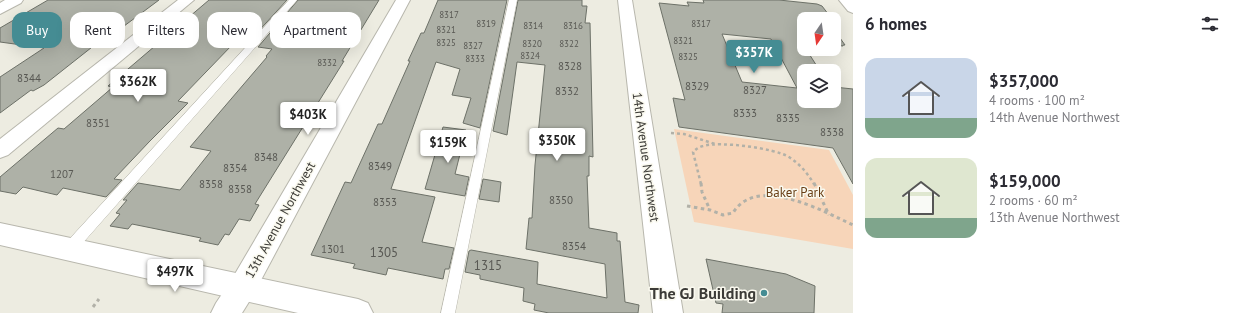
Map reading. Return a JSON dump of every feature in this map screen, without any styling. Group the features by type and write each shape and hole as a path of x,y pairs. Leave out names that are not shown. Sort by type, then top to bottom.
{"street":[{"path":"0,8 16,0"},
{"path":"0,150 188,0"},
{"name":"13th Avenue Northwest","path":"226,313 242,288 403,0"},
{"name":"14th Avenue Northwest","path":"625,0 668,313"},
{"path":"846,0 853,8"},
{"path":"0,234 358,313"}],"lane":[{"path":"69,249 293,0"},
{"path":"448,313 513,0"}],"path":[{"path":"671,132 684,134 718,144 772,151 785,155 796,161 805,171 814,184 829,215"},
{"path":"710,210 702,192 693,152 698,147 718,144"},
{"path":"687,206 710,210 723,215 734,213 743,200 761,195 790,199 853,225"},
{"path":"93,307 99,299"}],"green space":[{"name":"Baker Park","path":"674,129 829,150 853,195 853,249 694,222"}],"building":[{"path":"48,0 159,0 143,12 133,12 133,19 125,25 125,12 70,12 70,48 91,48 44,85 33,91 31,90 0,113 0,77 44,48 62,48 62,12 27,12"},
{"path":"209,0 287,0 276,12 270,12 270,19 262,27 262,12 207,12 207,48 229,48 178,101 188,103 114,179 122,180 106,197 63,188 57,195 23,187 16,194 0,191 0,177 58,128 64,129 113,87 108,86 153,48 199,48 199,12 195,12"},
{"path":"298,0 379,0 361,30 361,12 288,12"},
{"path":"438,0 507,0 480,128 463,123 471,98 452,95 460,69 436,62 391,189 435,197 422,242 454,248 449,269 445,269 443,279 388,268 386,275 353,268 355,264 311,255 345,182 351,183 378,124 382,124 410,61 408,61 421,33 424,33"},
{"path":"518,0 582,0 582,6 587,6 585,23 590,23 593,157 589,156 589,176 587,176 589,228 617,233 617,241 620,241 625,302 639,305 638,313 549,313 534,310 535,304 523,301 524,288 480,279 480,275 465,272 469,251 471,250 538,262 537,284 607,298 605,264 526,249 529,218 532,218 535,165 545,65 517,62 507,135 493,131"},
{"path":"703,0 779,0 817,4 822,6 827,12 797,12 797,56 810,56 816,64 797,64 797,88 797,108 841,108 841,88 853,89 853,184 833,148 679,127 673,98 685,100 659,3 689,6 687,2 704,3","holes":["722,34 771,39 797,88 742,82"]},
{"path":"12,21 12,44 0,42 0,28"},
{"path":"270,33 270,48 350,48 342,61 344,61 255,204 259,205 250,221 239,219 229,235 225,234 218,245 199,241 201,238 132,224 128,229 110,226 120,214 116,213 127,200 123,200 138,183 180,190 211,151 190,147 267,57 266,56 272,49 262,48 262,42"},
{"path":"841,39 845,45 841,46"},
{"path":"443,127 466,130 455,174 469,177 465,196 425,189"},
{"path":"483,179 501,182 499,202 479,199"},
{"name":"The GJ Building","path":"706,259 786,274 815,286 814,313 722,313 723,304 716,303"}],"place":[{"name":"The GJ Building","path":"764,293"}]}
